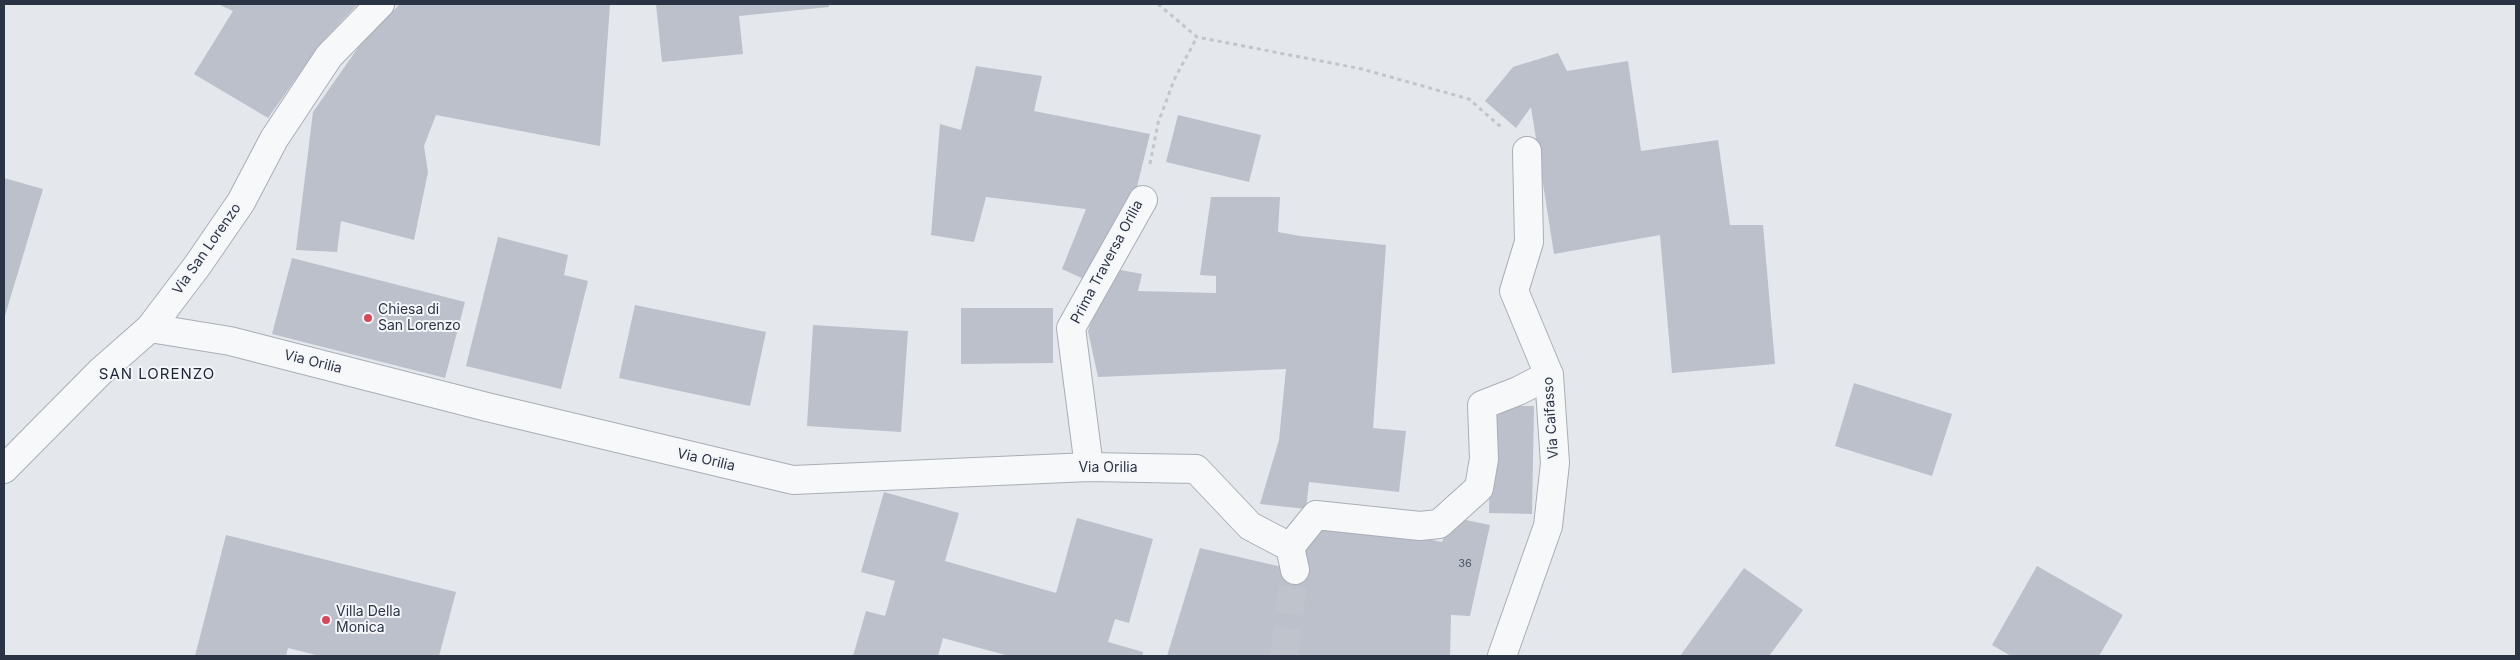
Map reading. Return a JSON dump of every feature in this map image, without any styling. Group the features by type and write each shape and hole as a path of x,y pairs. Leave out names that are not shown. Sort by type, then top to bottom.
{"street":[{"name":"Via San Lorenzo","path":"4,469 100,372 150,328 197,266 241,202 274,139 329,56 380,4"},
{"name":"Via Caifasso","path":"1502,656 1548,526 1554,463 1549,375 1514,291 1529,242 1527,151"},
{"name":"Prima Traversa Orilia","path":"1089,466 1071,328 1142,200"},
{"name":"Via Orilia","path":"150,328 230,341 497,410 793,480 1089,466 1196,469 1250,526 1293,558 1316,514 1420,526 1439,524 1479,488 1484,459 1482,405 1518,392 1549,375"}],"path":[{"path":"1158,4 1197,37 1362,69 1469,99 1527,151"},
{"name":"Prima Traversa Orilia","path":"1142,200 1158,122 1174,80 1197,37"}],"building":[{"path":"218,4 358,4 322,42 268,118 194,74 233,11"},
{"path":"400,4 610,4 600,146 436,115 424,146 428,172 414,240 341,221 337,252 296,250 313,112 362,42"},
{"path":"656,4 829,4 829,7 739,16 743,54 662,62"},
{"path":"1558,53 1567,71 1628,61 1641,151 1718,140 1730,225 1763,225 1775,364 1672,373 1660,235 1554,254 1531,107 1516,128 1485,101 1513,67"},
{"path":"976,66 1042,76 1034,111 1150,134 1133,203 1086,280 1062,269 1086,209 986,197 974,242 931,235 940,124 961,130"},
{"path":"1178,115 1261,135 1249,182 1166,162"},
{"path":"4,178 43,189 4,319"},
{"path":"1211,197 1280,197 1278,232 1386,245 1373,428 1406,431 1399,492 1309,482 1306,509 1260,504 1279,440 1286,369 1098,377 1088,331 1110,268 1142,274 1138,291 1216,293 1216,276 1200,275"},
{"path":"498,237 568,255 564,275 588,281 561,389 466,366"},
{"name":"Chiesa di San Lorenzo","path":"292,258 465,302 445,378 272,334"},
{"path":"635,305 766,332 750,406 619,378"},
{"path":"961,308 1053,308 1053,363 961,364"},
{"path":"813,325 908,331 901,432 807,426"},
{"path":"1854,383 1952,414 1932,476 1835,446"},
{"path":"1491,406 1534,406 1532,514 1489,513"},
{"path":"884,492 959,513 945,561 1056,593 1077,518 1153,539 1129,623 1115,619 1108,642 1143,652 1142,656 1009,656 943,638 938,656 853,656 866,611 885,616 895,581 861,572"},
{"path":"1451,517 1490,525 1470,616 1451,615 1450,656 1167,656 1200,548 1295,570 1319,518 1442,542"},
{"name":"Villa Della Monica","path":"226,535 456,592 439,656 320,656 288,648 286,656 195,656"},
{"path":"2037,566 2123,615 2099,656 2011,656 1992,645"},
{"path":"1744,568 1803,610 1769,656 1680,656"}],"tunnel":[{"path":"1284,656 1295,570"}],"place":[{"name":"Chiesa di San Lorenzo","path":"368,318"},
{"name":"Villa Della Monica","path":"326,620"}],"district":[{"name":"SAN LORENZO","path":"157,374"}]}
